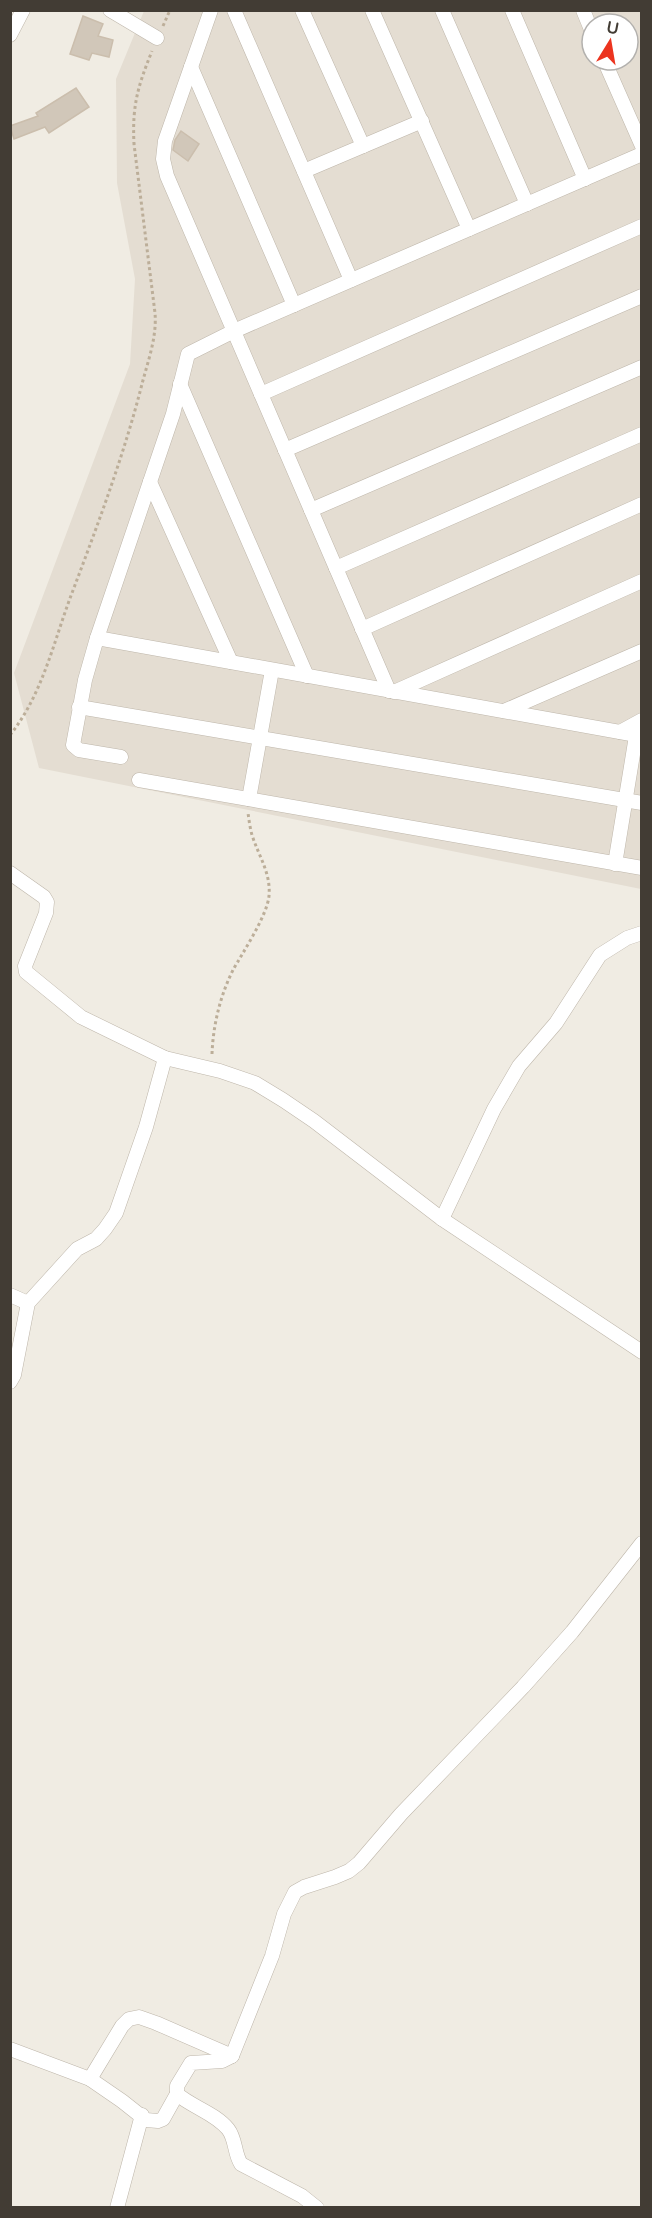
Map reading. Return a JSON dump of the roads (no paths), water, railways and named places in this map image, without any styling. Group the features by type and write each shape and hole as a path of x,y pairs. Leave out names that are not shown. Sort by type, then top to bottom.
{"street":[{"path":"10,35 23,10"},
{"path":"110,10 158,38"},
{"path":"211,10 165,141 163,159 167,176 362,629 391,691"},
{"path":"234,10 351,280"},
{"path":"303,10 363,146"},
{"path":"372,10 470,229"},
{"path":"442,10 527,204"},
{"path":"512,10 585,178"},
{"path":"191,68 294,305"},
{"path":"609,72 642,146"},
{"path":"304,171 422,121"},
{"path":"121,757 75,749 73,745 79,708 97,638 173,414 188,354 234,331 642,154"},
{"path":"261,394 642,226"},
{"path":"285,450 642,296"},
{"path":"311,510 642,367"},
{"path":"180,384 307,676"},
{"path":"336,568 642,434"},
{"path":"150,482 231,662"},
{"path":"362,629 642,504"},
{"path":"391,691 642,581"},
{"path":"97,638 639,736 615,864"},
{"path":"504,711 642,651"},
{"path":"249,799 272,670"},
{"path":"79,708 642,803"},
{"path":"621,732 642,720"},
{"path":"139,780 642,868"},
{"path":"10,873 44,897 47,902 46,913 25,966 28,976 81,1017 165,1058 212,1069 255,1083 314,1121 442,1219 642,1352"},
{"path":"442,1219 505,1087 519,1066 556,1023 600,955 627,938 642,933"},
{"path":"10,1382 14,1375 16,1301 77,1250 96,1239 116,1213 146,1127 165,1058"},
{"path":"10,2049 90,2079 146,2120 163,2119 177,2094 177,2086 191,2063 222,2061 232,2056 272,1956 284,1914 295,1892 335,1878 359,1863 401,1814 537,1672 572,1632 642,1543"},
{"path":"90,2079 122,2026 129,2019 139,2017 232,2056"},
{"path":"177,2094 221,2122 229,2130 241,2164 302,2196 317,2208"},
{"path":"117,2208 142,2115"}]}
